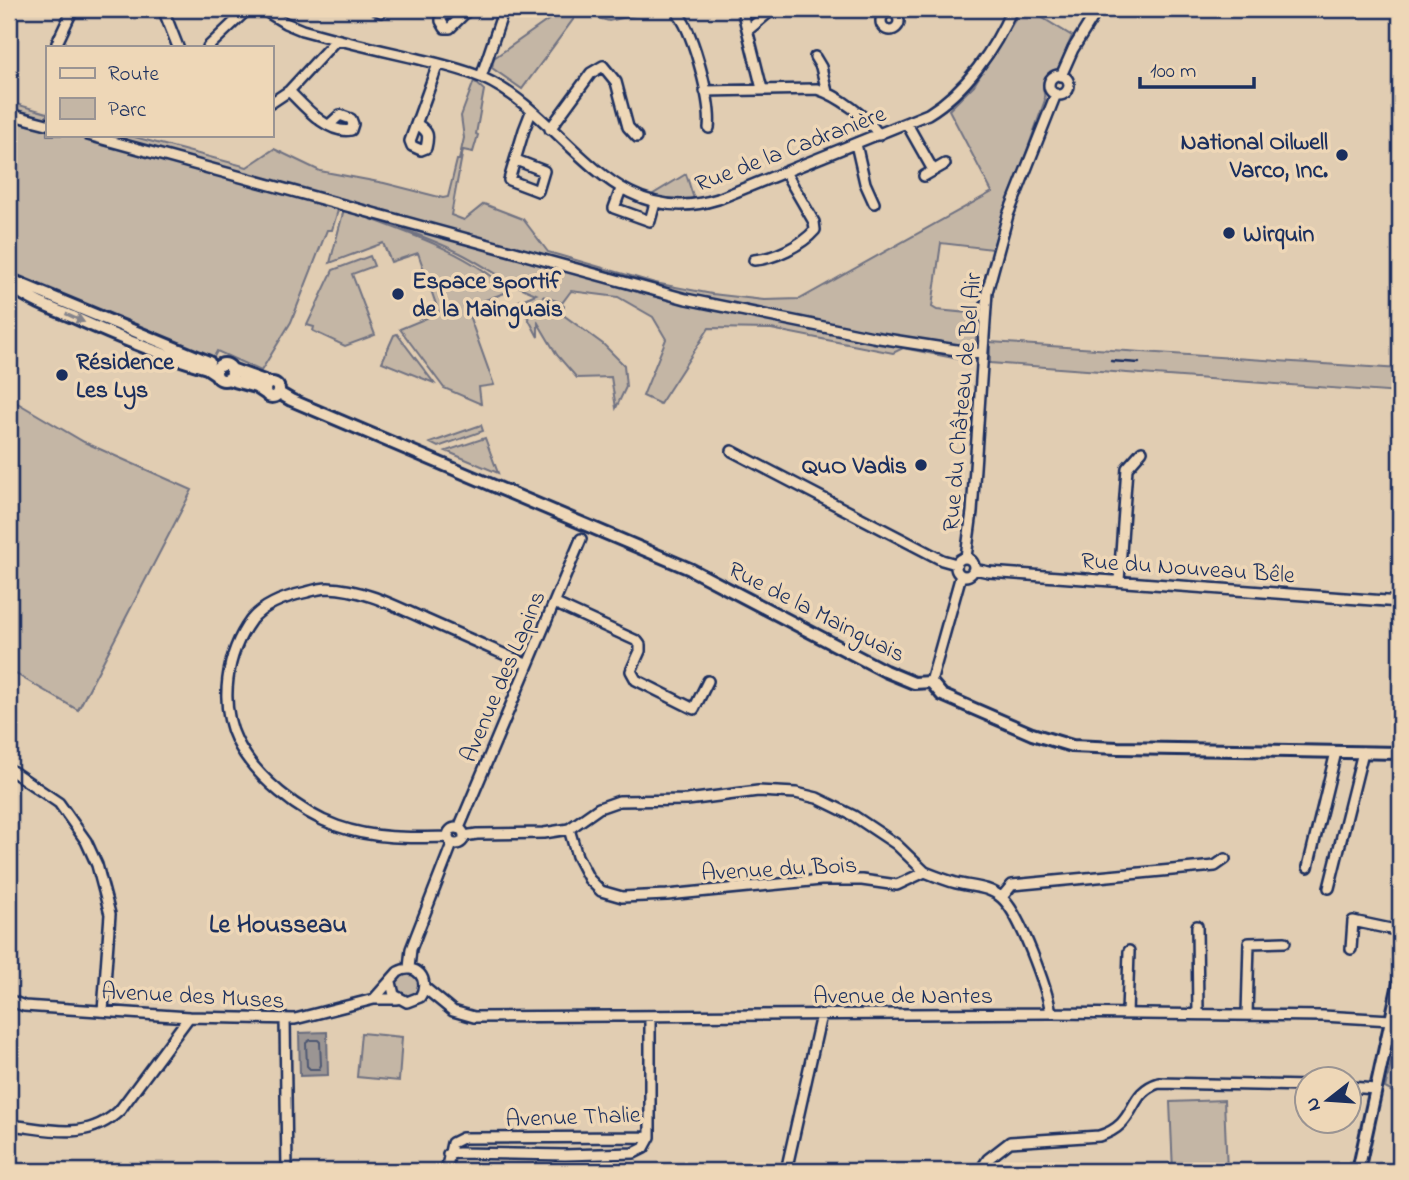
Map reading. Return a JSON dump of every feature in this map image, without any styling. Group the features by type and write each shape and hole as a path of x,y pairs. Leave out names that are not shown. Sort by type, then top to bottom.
{"street":[{"path":"59,46 57,43 73,9"},
{"path":"163,9 178,46"},
{"path":"209,46 248,9"},
{"name":"Rue de la Cadranière","path":"262,9 302,30 481,77 509,94 621,189 655,203 671,206 709,202 907,124 936,109 962,87 995,40 1012,9"},
{"path":"375,9 381,12 385,9"},
{"path":"454,9 468,10 450,28 446,28 440,21 441,17 454,9"},
{"path":"481,77 504,9"},
{"path":"742,9 762,89"},
{"path":"748,30 773,9"},
{"name":"Rue du Château de Bel Air","path":"966,557 972,512 987,292 996,253 1007,215 1056,94 1063,94 1068,88 1067,81 1061,76 1073,48 1098,9"},
{"path":"680,15 687,25 705,91 710,114 709,128"},
{"path":"273,102 289,90 336,40"},
{"path":"815,57 821,67 827,92"},
{"path":"417,124 438,64"},
{"path":"550,129 591,74 603,66 616,82 628,127 637,137"},
{"path":"705,91 817,89 827,92 872,124 879,135"},
{"path":"289,90 317,120 329,125"},
{"path":"516,160 531,112"},
{"path":"9,114 46,124"},
{"path":"907,124 928,173 945,164"},
{"path":"92,136 687,299 873,338 982,354"},
{"path":"856,144 865,183 874,203"},
{"path":"754,260 768,259 810,236 815,230 814,222 785,173"},
{"path":"621,189 614,208 650,221 655,203"},
{"name":"Rue de la Mainguais","path":"12,284 256,387 268,388 272,398 279,393 290,400 690,569 885,671 914,683 931,682 943,695 1032,734 1072,746 1400,752"},
{"path":"732,451 942,560 956,564"},
{"path":"1119,581 1127,468 1142,451"},
{"name":"Avenue des Lapins","path":"461,832 526,664 581,539"},
{"path":"966,557 971,560 974,569 969,575 961,575 957,572 956,564 966,557"},
{"name":"Rue du Nouveau Bêle","path":"974,569 1400,602"},
{"path":"931,682 961,575"},
{"path":"461,832 460,843 450,840 383,837 336,826 290,801 247,758 236,739 228,714 227,681 232,659 253,619 272,604 294,594 325,588 353,591 384,601 526,664"},
{"path":"554,604 637,641 640,651 631,671 636,680 694,709 708,681"},
{"path":"1308,867 1336,752"},
{"path":"1329,888 1363,752"},
{"path":"9,769 59,803 86,841 97,865 110,914 103,1011"},
{"path":"409,968 411,949 450,840 451,829 477,834 544,833 569,829 599,808 619,801 687,800 758,791 796,793 817,798 855,816 896,844 925,872 956,883 981,887 1002,897 1024,934 1051,1013"},
{"name":"Avenue du Bois","path":"569,829 577,856 589,879 601,891 622,897 821,880 862,880 897,886 925,872"},
{"path":"1002,897 1012,885 1215,866 1225,859"},
{"path":"1351,949 1353,921 1400,931"},
{"path":"1197,926 1198,1014"},
{"path":"1247,1015 1249,943 1285,942"},
{"path":"1127,1014 1129,951"},
{"path":"374,999 398,972 409,968 423,977 425,988 421,997 412,1002 397,999 391,982"},
{"path":"1358,1171 1400,979"},
{"name":"Avenue de Nantes","path":"425,988 453,1011 474,1017 1051,1013 1370,1017 1391,1020"},
{"name":"Avenue des Muses","path":"9,1000 24,1006 189,1017 295,1019 374,999 397,999"},
{"path":"786,1171 821,1015"},
{"name":"Avenue Thalie","path":"448,1154 452,1143 462,1138 650,1137 650,1016"},
{"path":"9,1125 74,1132 89,1130 106,1123 120,1110 189,1017"},
{"path":"285,1019 287,1171"},
{"path":"980,1171 988,1160 1010,1142 1111,1133 1128,1117 1142,1091 1159,1083 1294,1086"},
{"path":"1364,1088 1375,1089"},
{"path":"446,1171 448,1154 634,1153 644,1148 650,1137"}],"green space":[{"path":"564,9 643,9 644,13 609,21 578,13 522,89 492,68 494,58"},
{"path":"1022,9 1028,9 1072,36 1059,68 1047,75 1043,87 1045,100 992,249 941,243 932,307 937,310 978,314 974,362 903,348 893,353 771,329 709,328 660,404 643,396 666,339 653,317 618,297 571,291 562,303 542,296 564,306 562,314 603,344 624,365 626,387 616,408 611,377 577,378 557,355 538,323 538,337 519,301 536,294 445,246 339,207 332,230 327,230 291,322 261,371 217,351 205,374 138,348 9,291 9,102 46,113 46,136 131,136 247,167 274,149 320,171 443,198 448,197 459,160 464,138 461,116 474,81 484,90 476,134 478,135 473,152 463,150 451,215 464,220 484,204 523,219 548,252 655,283 764,300 800,299 992,192 949,110 974,85"},
{"path":"686,174 694,199 675,200 650,196"},
{"path":"344,209 452,252 492,276 510,291 466,307 494,385 479,387 481,404 444,388 400,329 439,313 418,253 391,262 383,243 330,263"},
{"path":"370,256 374,266 352,274 375,335 345,346 313,331 314,327 307,325 333,270"},
{"path":"397,334 434,383 382,362 394,335"},
{"path":"990,342 1400,369 1400,393 990,363"},
{"path":"9,398 84,442 192,490 78,710 9,670"},
{"path":"481,425 483,431 438,447 430,443"},
{"path":"485,438 498,473 446,451"},
{"path":"407,971 420,977 421,991 411,999 398,996 395,983 396,979"},
{"path":"1400,1027 1400,1096 1385,1088"},
{"path":"361,1033 402,1037 399,1081 357,1077"},
{"path":"1224,1100 1227,1171 1173,1171 1170,1102"}],"water":[{"path":"327,1032 328,1075 300,1076 299,1033"}],"railway":[{"path":"1111,361 1139,363"}],"place":[{"name":"National Oilwell Varco, Inc.","path":"1342,155"},
{"name":"Wirquin","path":"1229,233"},
{"name":"Espace sportif de la Mainguais","path":"398,294"},
{"name":"Résidence Les Lys","path":"62,375"},
{"name":"QuO Vadis","path":"921,465"}],"district":[{"name":"Le Housseau","path":"278,923"}]}
